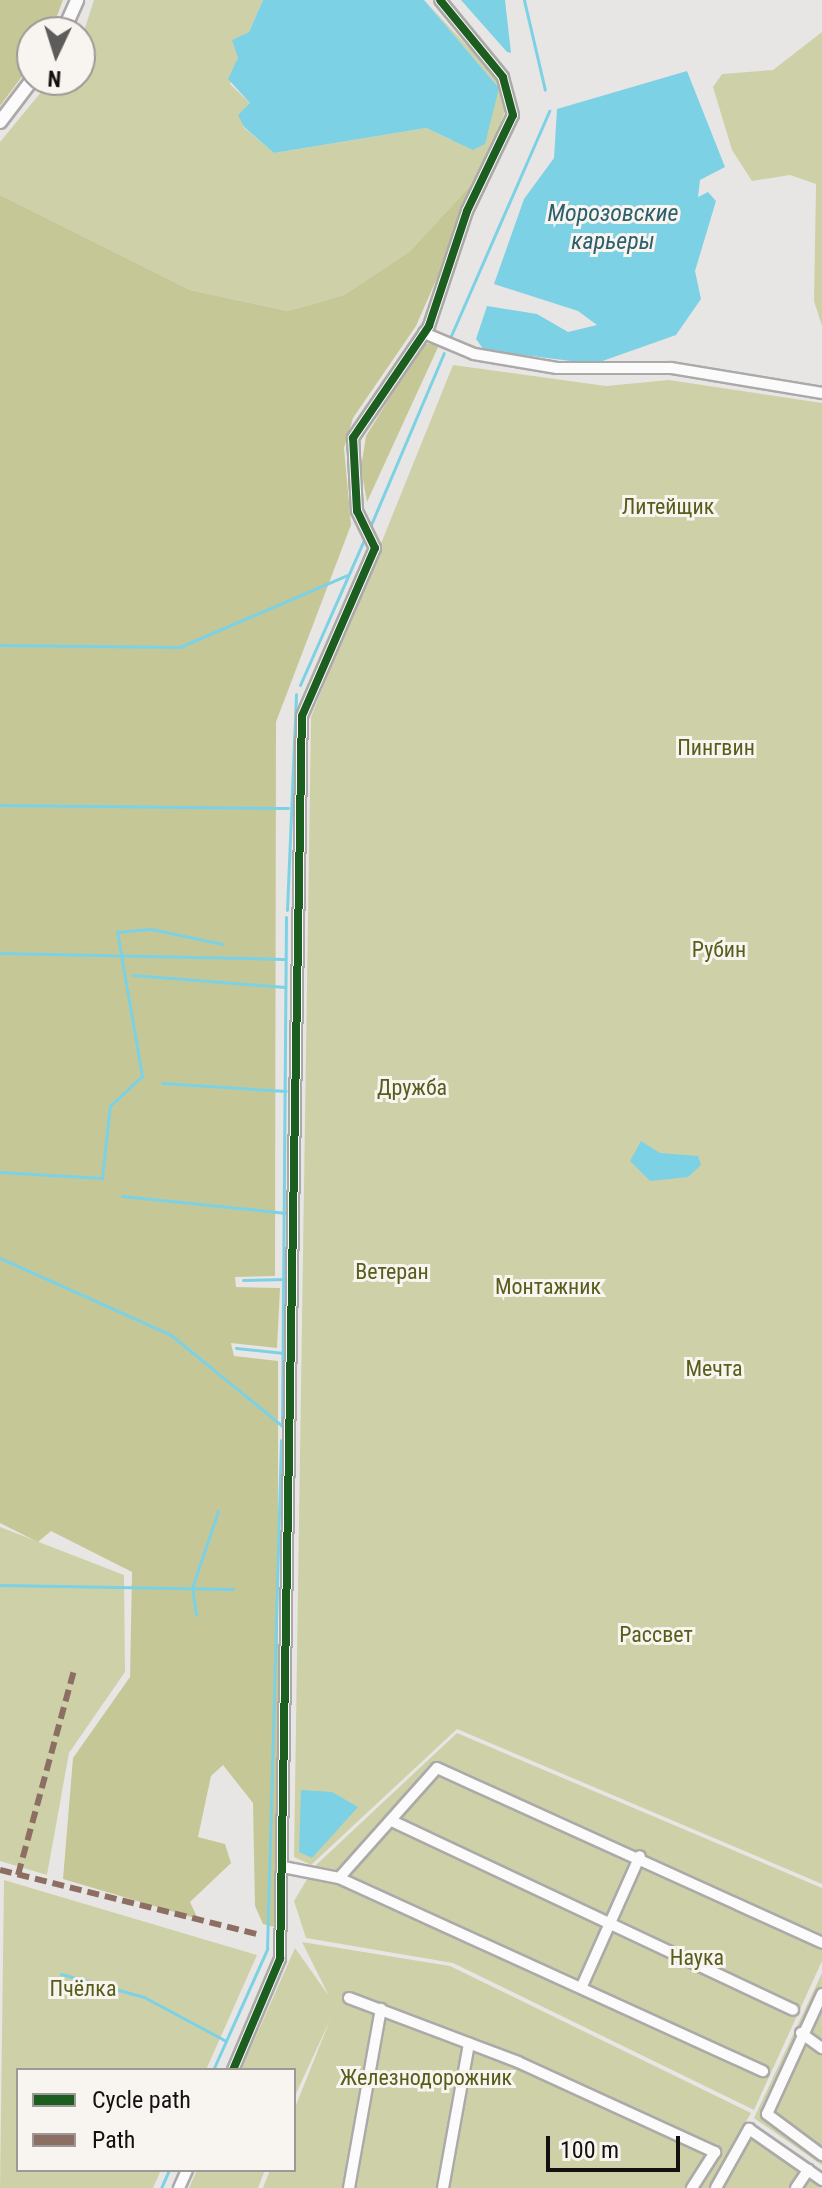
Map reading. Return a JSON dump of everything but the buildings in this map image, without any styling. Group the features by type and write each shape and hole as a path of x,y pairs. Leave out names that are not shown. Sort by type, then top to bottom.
{"street":[{"path":"234,2068 277,1978 283,1867 302,716 375,548 357,511 353,438 424,333 456,262 467,211 513,115 503,77 440,0"},
{"path":"0,122 20,96"},
{"path":"424,333 453,349 557,368 671,368 822,393"},
{"path":"339,1878 394,1822 437,1768 640,1856 822,1943"},
{"path":"394,1822 611,1920 793,2010"},
{"path":"582,1986 640,1856"},
{"path":"283,1867 339,1878 763,2071"},
{"path":"822,1994 801,2033 767,2114 822,2155"},
{"path":"349,1998 469,2043 715,2152 692,2188"},
{"path":"349,2188 381,2009"},
{"path":"801,2033 822,2048"},
{"path":"443,2188 469,2043"},
{"path":"716,2188 749,2129 822,2180"},
{"path":"796,2188 808,2170"}],"green space":[{"path":"0,0 63,0 57,16 16,16 16,84 0,106"},
{"path":"94,0 263,0 249,32 233,40 238,58 230,84 250,103 243,127 274,153 426,128 451,140 499,88 424,0 501,82 506,108 484,171 409,252 344,295 288,311 190,290 0,195 0,142 38,96 96,96 96,16 89,16"},
{"path":"822,32 822,326 814,301 816,184 790,175 752,181 732,150 713,87 722,74 773,70"},
{"path":"484,171 416,326 353,418 344,448 351,525 276,722 275,1276 235,1277 236,1287 280,1288 277,1348 231,1343 234,1356 278,1361 278,1920 273,1927 263,1924 255,1906 253,1803 223,1765 211,1776 198,1837 225,1844 231,1863 190,1902 198,1919 63,1879 73,1758 130,1677 132,1572 51,1531 38,1542 0,1523 0,195 190,290 288,311 344,295 409,252"},
{"path":"423,344 439,345 367,502 361,468 366,436"},
{"path":"453,365 606,386 669,380 822,403 822,1884 457,1729 311,1865 294,1857 311,717"},
{"path":"0,1527 124,1575 125,1672 69,1753 47,1875 0,1861"},
{"name":"Наука","path":"457,1733 822,1888 822,1961 754,2110 453,1963 306,1938 294,1901 315,1866"},
{"name":"Пчёлка","path":"4,1880 257,1955 207,2068 16,2068 16,2172 160,2172 153,2188 0,2188"},
{"name":"Железнодорожник","path":"302,1942 450,1966 751,2113 709,2188 263,2188 269,2172 296,2172 296,2105 330,2020 296,2094 296,2068 242,2068 295,1948 329,1996"},
{"path":"822,1973 822,2165 754,2118"},
{"path":"749,2121 822,2172 822,2188 714,2188"},
{"path":"196,2172 264,2172 258,2188 189,2188"}],"water":[{"path":"263,0 424,0 499,88 485,144 473,150 426,128 274,153 244,127 238,115 250,103 228,79 238,58 232,40 249,32"},
{"path":"461,0 505,0 511,53 507,52"},
{"name":"Морозовские карьеры","path":"687,71 725,167 700,180 698,197 708,192 716,201 695,271 701,299 676,335 594,364 484,350 476,339 487,306 537,314 568,332 597,325 578,311 494,284 524,199 554,158 557,109"},
{"path":"641,1141 660,1153 698,1156 701,1165 688,1177 650,1181 630,1161"},
{"path":"301,1790 332,1792 358,1807 312,1858 299,1852"}],"waterway":[{"path":"524,0 545,90"},
{"path":"450,338 549,111"},
{"path":"370,527 444,353"},
{"path":"300,685 364,540"},
{"path":"0,645 180,647 347,575"},
{"path":"287,910 296,694"},
{"path":"0,805 288,808"},
{"path":"282,1426 286,917"},
{"path":"0,1172 102,1178 110,1106 142,1076 117,932 151,929 222,944"},
{"path":"0,953 284,959"},
{"path":"133,975 285,987"},
{"path":"162,1083 286,1091"},
{"path":"122,1196 286,1213"},
{"path":"0,1258 171,1335 282,1426"},
{"path":"243,1280 286,1279"},
{"path":"236,1348 284,1353"},
{"path":"214,2068 267,1949 281,1440"},
{"path":"196,1615 192,1588 218,1511"},
{"path":"0,1585 233,1589"},
{"path":"61,1974 144,1997 226,2041"},
{"path":"161,2188 168,2172"}],"marked path":[{"path":"18,1875 75,1667"},
{"path":"0,1870 260,1935"}],"cycle path":[{"path":"234,2068 280,1959 302,716 375,548 357,511 353,438 429,326 467,211 513,115 503,77 440,0"}],"park label":[{"name":"Литейщик","path":"668,507"},
{"name":"Пингвин","path":"716,748"},
{"name":"Рубин","path":"719,950"},
{"name":"Дружба","path":"412,1088"},
{"name":"Ветеран","path":"392,1272"},
{"name":"Монтажник","path":"548,1287"},
{"name":"Мечта","path":"714,1369"},
{"name":"Рассвет","path":"656,1635"}]}
